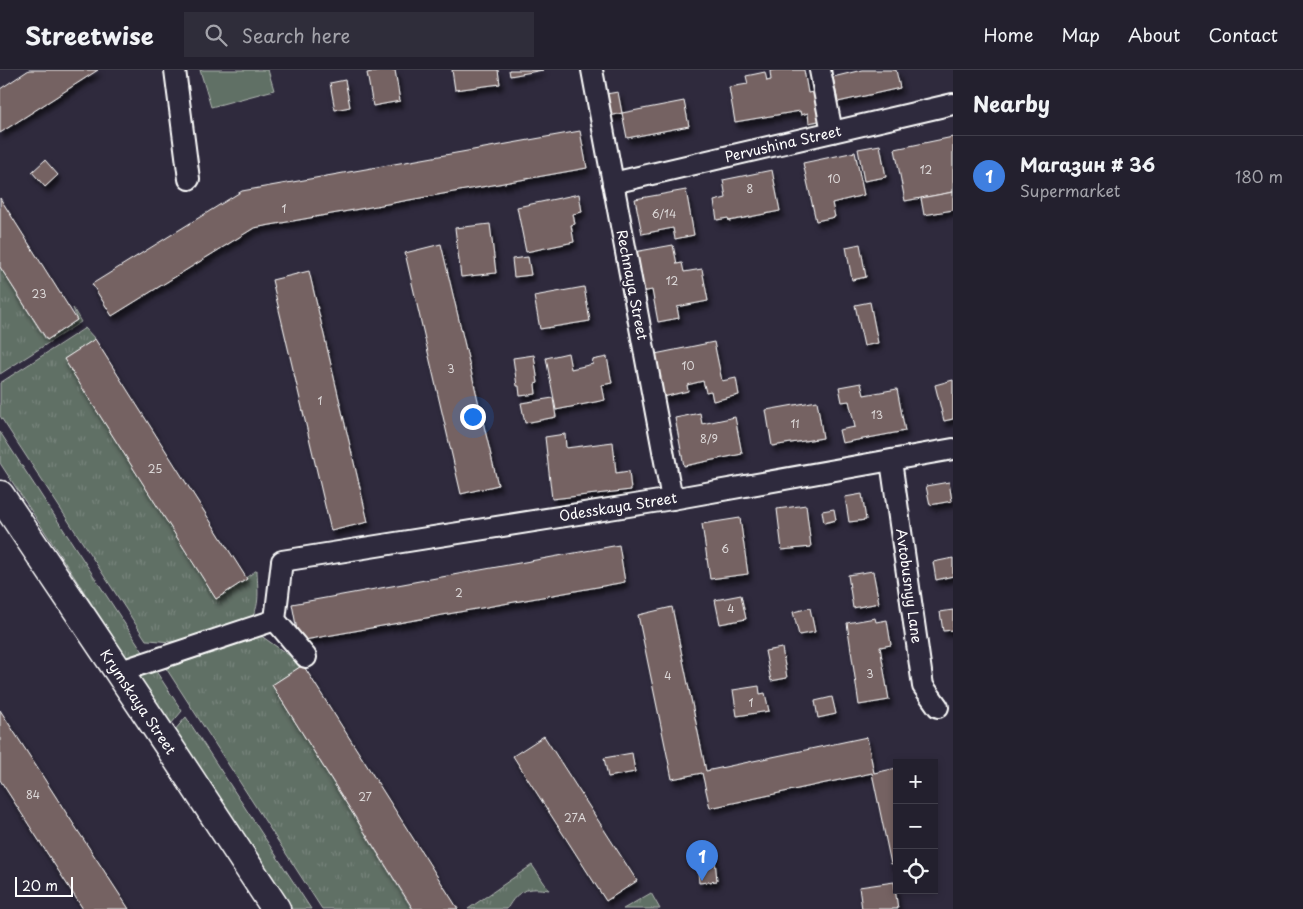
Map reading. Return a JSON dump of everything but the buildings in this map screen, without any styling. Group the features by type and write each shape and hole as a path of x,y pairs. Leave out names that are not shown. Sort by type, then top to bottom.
{"main road":[{"name":"Krymskaya Street","path":"0,495 276,909"}],"street":[{"path":"175,70 189,179"},
{"name":"Rechnaya Street","path":"592,70 672,499"},
{"path":"820,70 832,132"},
{"name":"Pervushina Street","path":"613,183 953,104"},
{"name":"Odesskaya Street","path":"275,620 282,561 672,499 953,449"},
{"name":"Avtobusnyy Lane","path":"891,461 922,686 938,707"},
{"path":"118,672 275,620 306,657"}],"green space":[{"path":"200,70 268,70 274,90 211,107"},
{"path":"0,267 46,340 77,320 73,308 81,322 0,374"},
{"path":"85,328 95,339 64,359 216,598 257,570 258,596 256,610 249,620 235,627 190,640 171,642 146,640 0,416 0,383"},
{"path":"0,432 147,658 131,664 0,463"},
{"path":"257,633 303,665 272,685 412,909 322,909 162,662"},
{"path":"152,665 182,711 171,724 136,671"},
{"path":"186,717 311,909 292,909 174,731"},
{"path":"532,865 549,890 529,889 524,891 515,897 507,909 468,909"},
{"path":"651,893 660,909 623,909"}],"place":[{"name":"Магазин # 36","path":"702,881"}]}
